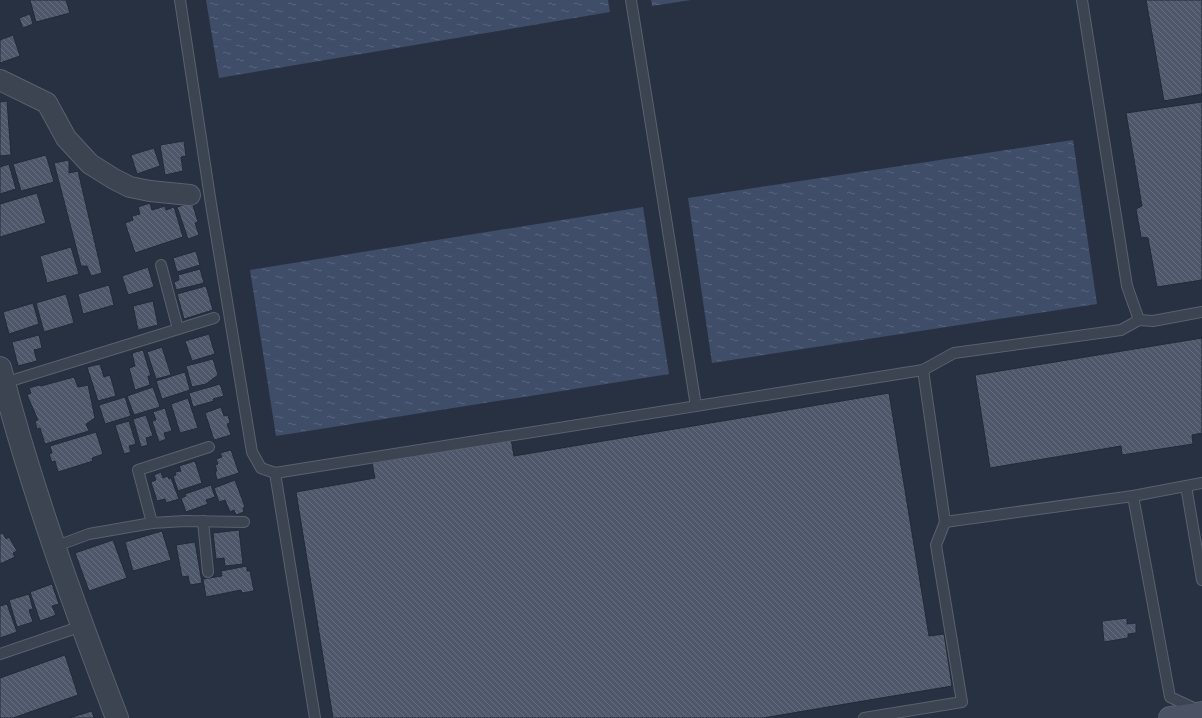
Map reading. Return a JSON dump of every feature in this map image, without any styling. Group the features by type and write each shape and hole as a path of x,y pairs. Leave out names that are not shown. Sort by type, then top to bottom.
{"main road":[{"path":"1170,718 1202,712"}],"street":[{"path":"0,80 47,103 66,138 90,164 114,179 130,187 150,191 190,195"},
{"path":"2,376 34,486 54,547 117,718"}],"lane":[{"path":"180,0 211,204 252,452 261,468 275,473 922,370 954,353 1121,330 1139,320 1153,321 1202,312"},
{"path":"631,0 696,406"},
{"path":"1082,0 1128,286 1139,320"},
{"path":"161,265 178,329"},
{"path":"2,376 214,318"},
{"path":"864,718 962,702 936,545 945,522 922,370"},
{"path":"152,523 138,470 209,447"},
{"path":"275,473 316,718"},
{"path":"945,522 1133,496 1202,483"},
{"path":"1186,486 1202,580"},
{"path":"1133,496 1170,697 1202,712"},
{"path":"54,547 88,534 152,523 185,521 244,522"},
{"path":"203,521 208,572"},
{"path":"0,654 82,626"}],"water":[{"path":"206,0 608,0 610,12 219,78"},
{"path":"651,0 691,0 652,6"},
{"path":"1073,140 1097,304 712,363 688,198"},
{"path":"643,207 669,374 276,436 250,270"}],"building":[{"path":"30,0 66,0 70,13 36,22"},
{"path":"1146,0 1202,0 1202,94 1164,101"},
{"path":"30,14 33,24 23,28 19,18"},
{"path":"13,35 20,56 0,63 0,40"},
{"path":"7,101 11,155 0,156 0,102"},
{"path":"1202,102 1202,280 1157,287 1148,238 1141,237 1136,209 1142,206 1126,113"},
{"path":"184,141 186,156 181,157 183,171 165,175 160,145"},
{"path":"154,148 160,166 137,174 131,155"},
{"path":"46,155 54,182 21,191 13,164"},
{"path":"69,160 69,173 78,171 102,273 91,276 87,266 81,266 54,163"},
{"path":"9,164 16,189 0,194 0,167"},
{"path":"37,193 46,223 0,237 0,204"},
{"path":"192,202 198,222 195,223 199,235 188,239 177,207"},
{"path":"150,203 152,210 165,206 166,210 174,207 183,237 135,253 125,223 133,220 132,216 140,214 138,207"},
{"path":"71,247 79,274 47,283 40,256"},
{"path":"196,251 200,265 177,272 173,258"},
{"path":"148,267 154,287 128,295 122,276"},
{"path":"200,269 204,283 176,290 174,282 179,280 178,275"},
{"path":"109,285 114,305 83,314 78,294"},
{"path":"206,286 213,310 184,319 177,294"},
{"path":"66,294 74,323 44,332 36,303"},
{"path":"153,301 158,325 138,330 133,306"},
{"path":"33,303 39,324 9,334 3,312"},
{"path":"209,334 215,354 192,361 185,341"},
{"path":"39,335 42,348 34,350 37,361 18,366 12,342"},
{"path":"1202,338 1202,433 1192,435 1193,444 1122,455 1121,446 990,468 975,375"},
{"path":"162,347 171,375 156,379 147,352"},
{"path":"143,350 151,376 148,376 150,385 135,390 129,368 135,366 132,353"},
{"path":"213,359 218,375 206,384 192,387 186,366"},
{"path":"100,364 104,377 110,375 116,396 98,401 87,367"},
{"path":"185,372 190,390 162,399 156,381"},
{"path":"74,377 78,387 88,385 95,418 86,424 89,431 45,444 40,428 37,429 35,421 38,420 27,395 31,393 29,388"},
{"path":"220,384 224,396 213,399 214,401 193,407 189,393"},
{"path":"153,387 160,407 134,415 127,396"},
{"path":"889,393 929,636 944,634 952,686 763,718 333,718 296,492 375,478 372,463 511,439 514,456"},
{"path":"125,397 131,416 105,424 99,405"},
{"path":"188,398 198,428 180,433 171,404"},
{"path":"221,407 224,416 228,415 230,423 227,424 231,435 214,440 205,413"},
{"path":"165,408 172,431 164,433 166,439 159,442 152,421 156,420 153,412"},
{"path":"146,415 153,436 146,438 148,445 141,447 133,419"},
{"path":"129,421 136,444 129,446 131,452 124,454 115,425"},
{"path":"96,432 103,454 92,458 93,461 58,472 55,461 52,462 49,454 52,453 50,446"},
{"path":"231,450 239,473 217,480 215,465 218,464 216,459 222,457 220,453"},
{"path":"195,461 202,483 178,491 173,476 176,475 175,472 181,471 179,466"},
{"path":"161,472 163,478 168,476 169,479 171,478 179,499 166,503 165,499 157,501 151,482 156,480 154,475"},
{"path":"235,480 245,507 243,508 244,512 236,515 234,510 230,512 225,500 219,502 214,488"},
{"path":"211,485 215,497 206,500 208,504 186,512 181,498 186,496 185,494"},
{"path":"239,530 243,564 225,566 224,558 216,559 213,533"},
{"path":"162,531 171,560 133,571 125,542"},
{"path":"3,533 6,539 9,537 17,551 13,553 15,557 0,564 0,534"},
{"path":"113,540 127,578 89,591 75,553"},
{"path":"195,542 202,583 190,585 188,576 182,577 176,545"},
{"path":"247,566 247,571 250,571 254,591 242,593 241,590 206,597 203,579 222,576 221,571"},
{"path":"52,584 59,604 52,606 56,615 40,621 30,592"},
{"path":"29,594 33,609 29,610 33,622 17,627 9,600"},
{"path":"7,604 17,632 0,638 0,606"},
{"path":"1127,618 1127,624 1136,623 1136,633 1128,634 1128,638 1104,642 1102,621"},
{"path":"65,655 78,695 13,718 0,718 0,678"},
{"path":"92,711 94,718 69,718"}]}
